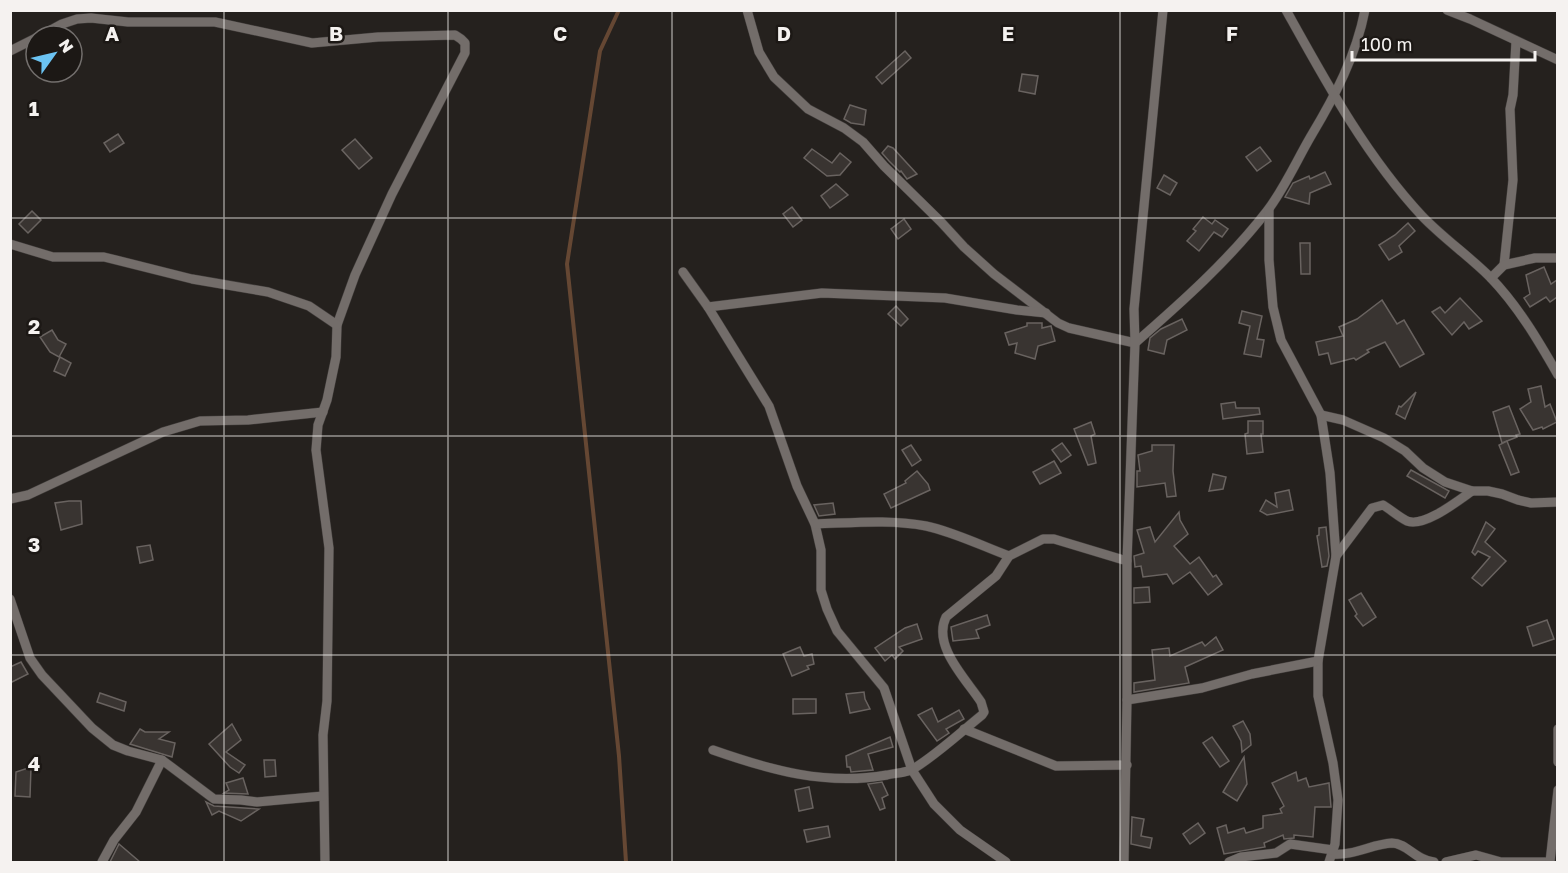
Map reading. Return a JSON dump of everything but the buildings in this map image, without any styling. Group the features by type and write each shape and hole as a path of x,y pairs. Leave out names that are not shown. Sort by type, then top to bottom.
{"street":[{"path":"747,10 759,52 774,77 808,109 844,128 863,142 964,247 994,274 1069,328 1135,343"},
{"path":"1124,862 1127,561 1135,298 1163,10"},
{"path":"1286,10 1335,96 1383,170 1423,217 1491,278 1531,327 1557,375"},
{"path":"1135,343 1198,286 1231,253 1269,209 1335,96 1360,39 1365,10"},
{"path":"1447,10 1557,60"},
{"path":"62,24 77,19 91,18 128,22 215,22 312,43 378,37 449,35 465,43 465,53 392,194 355,275 337,324 336,357 327,400 318,424 316,450 328,548 327,701 323,735 325,862"},
{"path":"1504,265 1513,180 1510,109 1516,41"},
{"path":"10,51 24,44"},
{"path":"1269,209 1269,260 1273,307 1281,340 1321,415 1330,473 1336,556 1318,661 1318,696 1333,763 1338,800 1332,856"},
{"path":"10,244 53,257 104,257 192,279 267,292 309,306 337,324"},
{"path":"1491,278 1504,265 1535,258 1557,258"},
{"path":"683,272 708,307 770,406 797,486 815,524 821,550 820,590 827,609 837,631 884,688 912,770 934,804 960,830 1006,862"},
{"path":"708,307 822,293 945,298 1046,313"},
{"path":"10,499 28,495 162,432 200,421 248,420 323,412"},
{"path":"1321,415 1343,420 1384,438 1445,482 1472,491 1488,491 1531,503 1557,502"},
{"path":"1336,556 1372,508 1383,506 1414,523 1445,510 1472,491"},
{"path":"815,524 888,523 925,526 1009,556"},
{"path":"713,750 761,767 793,774 839,779 872,777 912,770 982,716 984,712 981,702 946,651 942,633 946,617 996,576 1009,556 1043,539 1054,539 1127,561"},
{"path":"10,599 30,658 66,702 113,745 162,759 213,799 258,802 324,796"},
{"path":"1127,700 1202,688 1252,674 1318,661"},
{"path":"964,729 1056,766 1126,765"},
{"path":"1557,729 1557,762"},
{"path":"102,862 114,840 136,812 162,759"},
{"path":"1446,862 1476,855 1502,862 1550,862 1557,790"},
{"path":"1229,862 1240,857 1276,853 1290,844 1332,856 1346,855 1393,843 1402,846 1423,861 1434,862"}],"waterway":[{"path":"619,10 600,51 567,264 619,756 626,862"}]}
